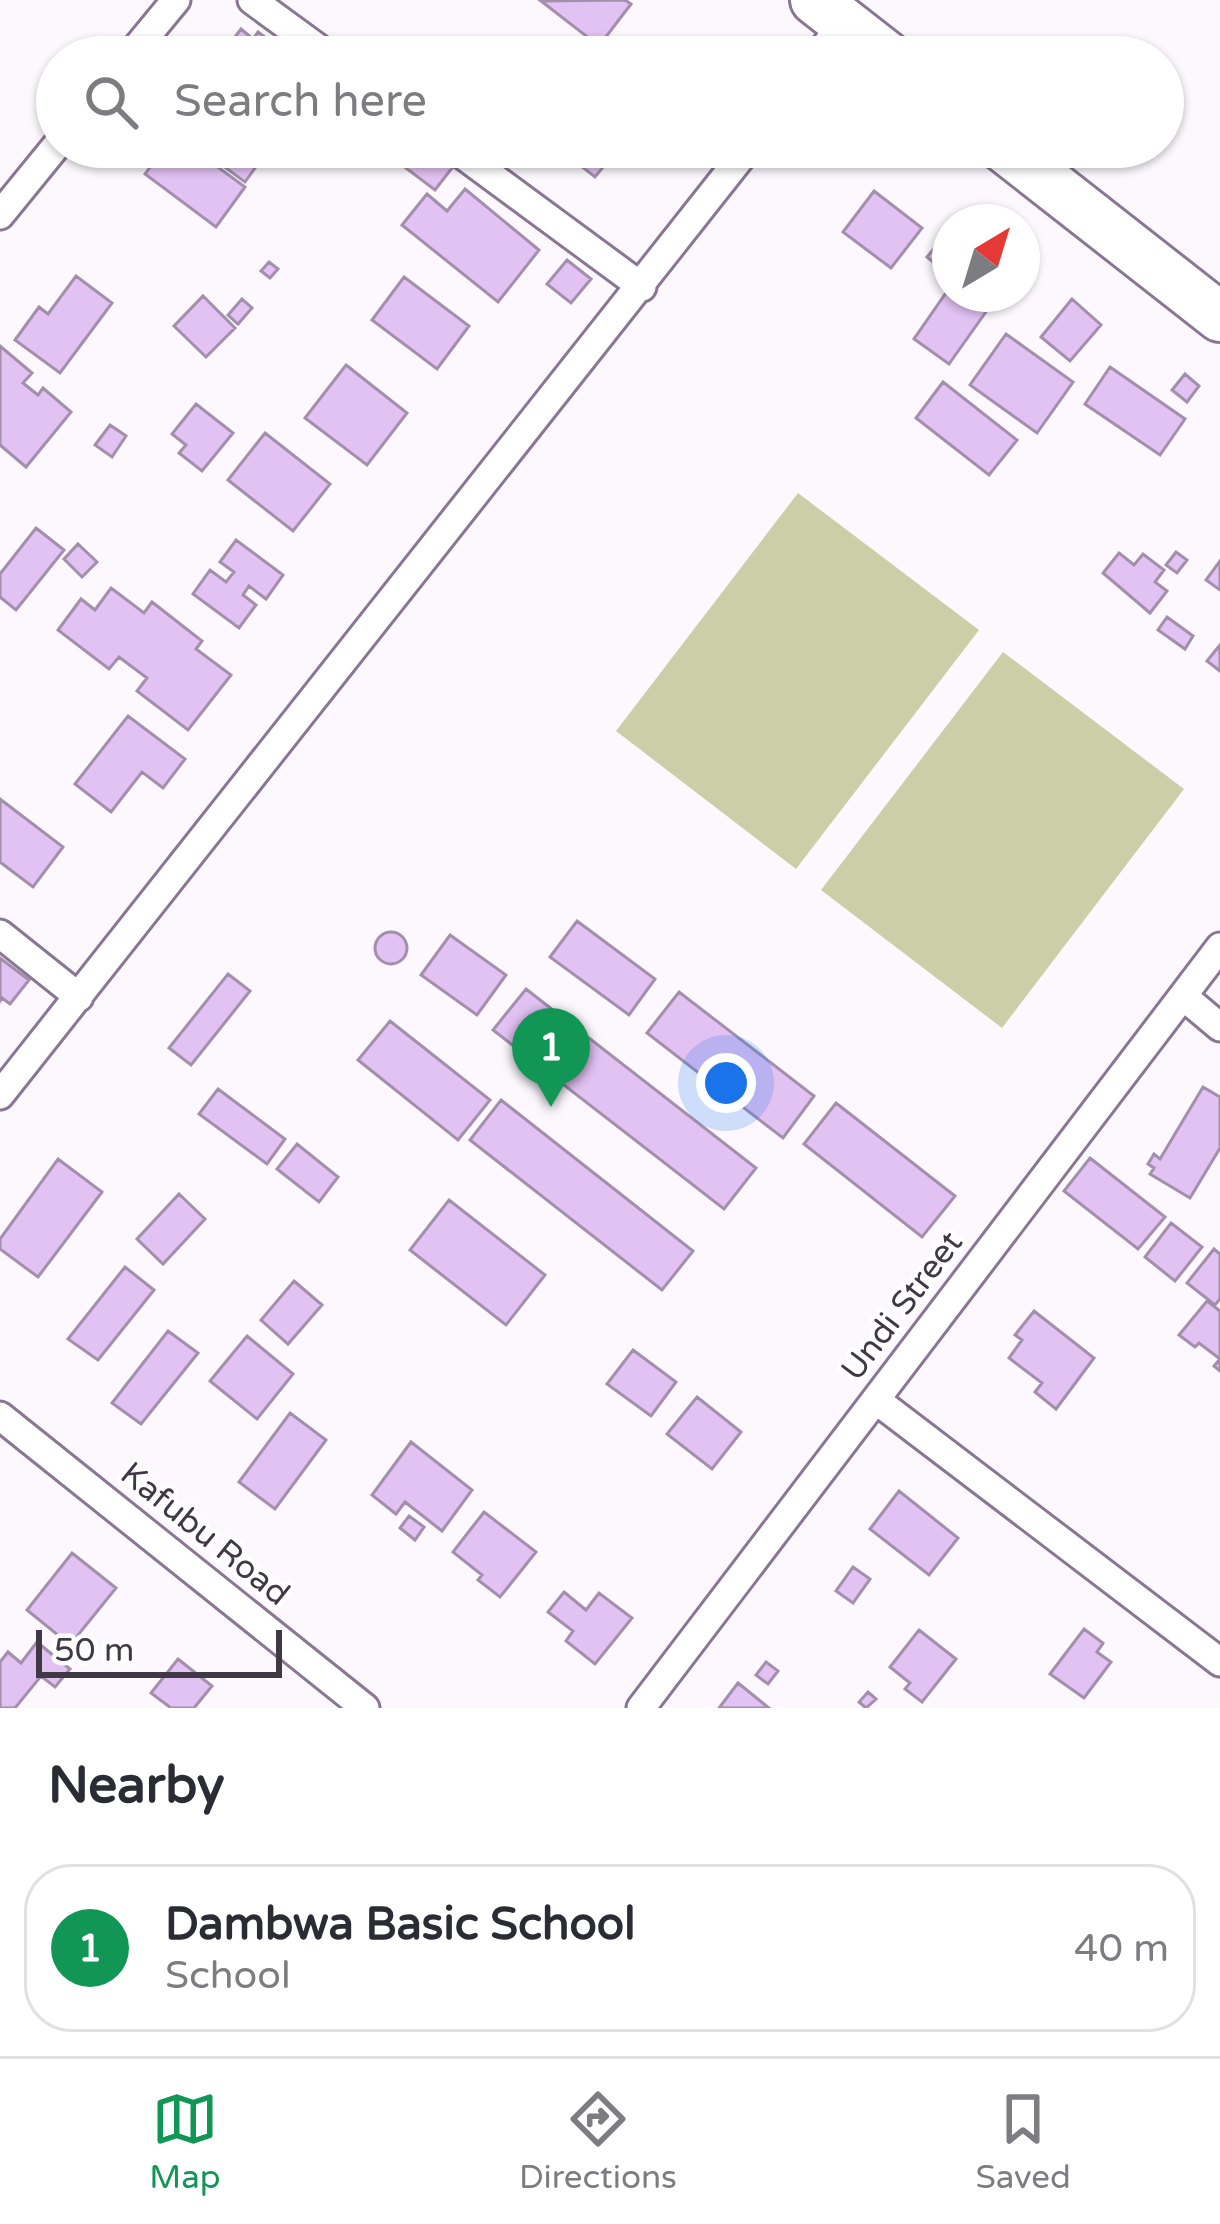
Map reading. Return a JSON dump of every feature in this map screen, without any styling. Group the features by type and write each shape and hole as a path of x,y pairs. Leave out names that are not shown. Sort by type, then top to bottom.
{"highway":[{"path":"1030,168 1220,317"}],"street":[{"path":"146,36 176,0"},
{"path":"252,0 301,36"},
{"path":"0,215 39,168"},
{"path":"481,168 642,286"},
{"path":"0,1095 733,168"},
{"path":"0,934 79,997"},
{"name":"Undi Street","path":"641,1708 1220,947"},
{"path":"1184,996 1220,1027"},
{"path":"875,1400 1220,1662"},
{"name":"Kafubu Road","path":"0,1416 365,1708"}],"green space":[{"path":"798,493 979,630 796,869 616,731"},
{"path":"1003,652 1184,789 1002,1028 821,890"}],"building":[{"path":"625,0 631,4 607,36 586,36 541,1"},
{"path":"149,168 219,168 245,187 216,227 145,174"},
{"path":"226,168 255,168 245,182"},
{"path":"406,168 452,168 435,190"},
{"path":"465,189 539,250 498,302 402,225 427,194 447,211"},
{"path":"874,191 922,228 891,268 843,232"},
{"path":"567,260 591,279 571,303 547,284"},
{"path":"269,262 278,269 270,278 261,271"},
{"path":"76,276 112,303 60,373 15,340 39,307 48,314"},
{"path":"404,277 469,326 437,369 372,320"},
{"path":"203,296 235,328 206,357 174,326"},
{"path":"242,299 252,308 238,324 228,315"},
{"path":"1072,299 1101,325 1070,361 1041,337"},
{"path":"933,312 986,312 949,364 914,339"},
{"path":"1006,334 1073,382 1037,433 970,385"},
{"path":"0,346 32,373 23,383 38,395 43,388 71,412 26,467 0,445"},
{"path":"346,365 407,413 367,465 305,418"},
{"path":"1110,367 1185,419 1160,455 1085,404"},
{"path":"1185,374 1199,386 1187,402 1172,390"},
{"path":"943,382 1017,440 989,475 916,418"},
{"path":"196,404 233,433 202,471 179,453 186,445 172,434"},
{"path":"110,425 126,436 112,457 95,445"},
{"path":"265,433 330,484 293,531 228,480"},
{"path":"36,528 64,550 16,610 0,597 0,574"},
{"path":"236,540 283,575 266,599 249,586 243,595 256,605 239,628 193,594 210,570 226,582 234,572 220,562"},
{"path":"78,544 97,562 82,577 64,559"},
{"path":"1176,552 1187,560 1177,573 1166,565"},
{"path":"1119,553 1134,565 1143,554 1164,570 1155,582 1167,591 1150,613 1103,573"},
{"path":"1220,561 1220,590 1206,580"},
{"path":"111,588 144,613 152,602 202,641 196,649 231,675 188,730 137,691 147,678 119,657 109,669 58,630 81,599 95,610"},
{"path":"1167,617 1193,636 1185,649 1158,630"},
{"path":"1220,645 1220,671 1207,661"},
{"path":"128,716 185,759 163,788 142,772 111,812 75,784"},
{"path":"0,799 63,847 33,887 0,862"},
{"path":"577,921 655,979 629,1015 550,957"},
{"path":"391,932 402,937 407,948 402,959 391,964 380,959 375,948 380,937"},
{"path":"450,935 506,975 477,1015 421,975"},
{"path":"0,958 29,980 10,1004 0,1001"},
{"path":"228,974 250,991 191,1065 169,1048"},
{"path":"526,989 756,1168 724,1209 493,1030"},
{"path":"679,992 814,1096 783,1138 647,1033"},
{"path":"390,1021 490,1100 458,1140 358,1060"},
{"path":"1203,1087 1220,1097 1220,1148 1190,1198 1150,1174 1154,1168 1148,1164 1154,1154 1160,1159"},
{"path":"218,1089 285,1139 267,1164 199,1114"},
{"path":"501,1100 693,1251 662,1290 470,1140"},
{"path":"836,1103 955,1196 922,1237 804,1144"},
{"path":"297,1144 338,1177 319,1202 277,1169"},
{"path":"1090,1158 1165,1217 1138,1249 1064,1191"},
{"path":"58,1159 102,1192 38,1277 0,1249 0,1239"},
{"path":"179,1194 205,1219 163,1264 137,1239"},
{"path":"449,1200 545,1275 506,1325 410,1250"},
{"path":"1171,1223 1202,1247 1175,1281 1145,1257"},
{"path":"1214,1249 1220,1254 1220,1299 1215,1305 1187,1283"},
{"path":"125,1267 154,1290 98,1360 68,1339"},
{"path":"294,1281 322,1305 288,1344 261,1320"},
{"path":"1207,1301 1220,1311 1220,1359 1179,1335"},
{"path":"1034,1311 1094,1358 1056,1409 1035,1392 1042,1383 1009,1358 1022,1340 1015,1335"},
{"path":"168,1331 198,1353 141,1424 112,1403"},
{"path":"247,1336 293,1374 257,1419 210,1381"},
{"path":"633,1350 676,1382 651,1416 607,1384"},
{"path":"697,1397 741,1432 712,1469 667,1434"},
{"path":"290,1413 326,1440 275,1509 239,1482"},
{"path":"411,1442 472,1490 442,1531 405,1502 396,1514 372,1495"},
{"path":"899,1491 958,1538 929,1575 870,1529"},
{"path":"484,1512 536,1552 500,1597 453,1552"},
{"path":"409,1516 424,1527 415,1540 400,1528"},
{"path":"72,1553 116,1588 70,1645 27,1610"},
{"path":"853,1567 870,1579 853,1603 836,1591"},
{"path":"564,1592 586,1610 599,1593 632,1618 595,1664 566,1641 573,1631 548,1612"},
{"path":"1084,1629 1103,1643 1097,1652 1111,1662 1084,1698 1050,1674"},
{"path":"919,1630 956,1659 922,1702 905,1689 910,1683 890,1667"},
{"path":"37,1642 70,1669 55,1687 41,1676 15,1708 0,1708 0,1662 8,1652 21,1663"},
{"path":"178,1659 212,1686 194,1708 171,1708 151,1693"},
{"path":"766,1662 778,1671 768,1684 756,1675"},
{"path":"738,1683 769,1708 719,1708"},
{"path":"868,1692 876,1699 866,1708 859,1702"}],"place":[{"name":"Dambwa Basic School","path":"551,1107"}]}
